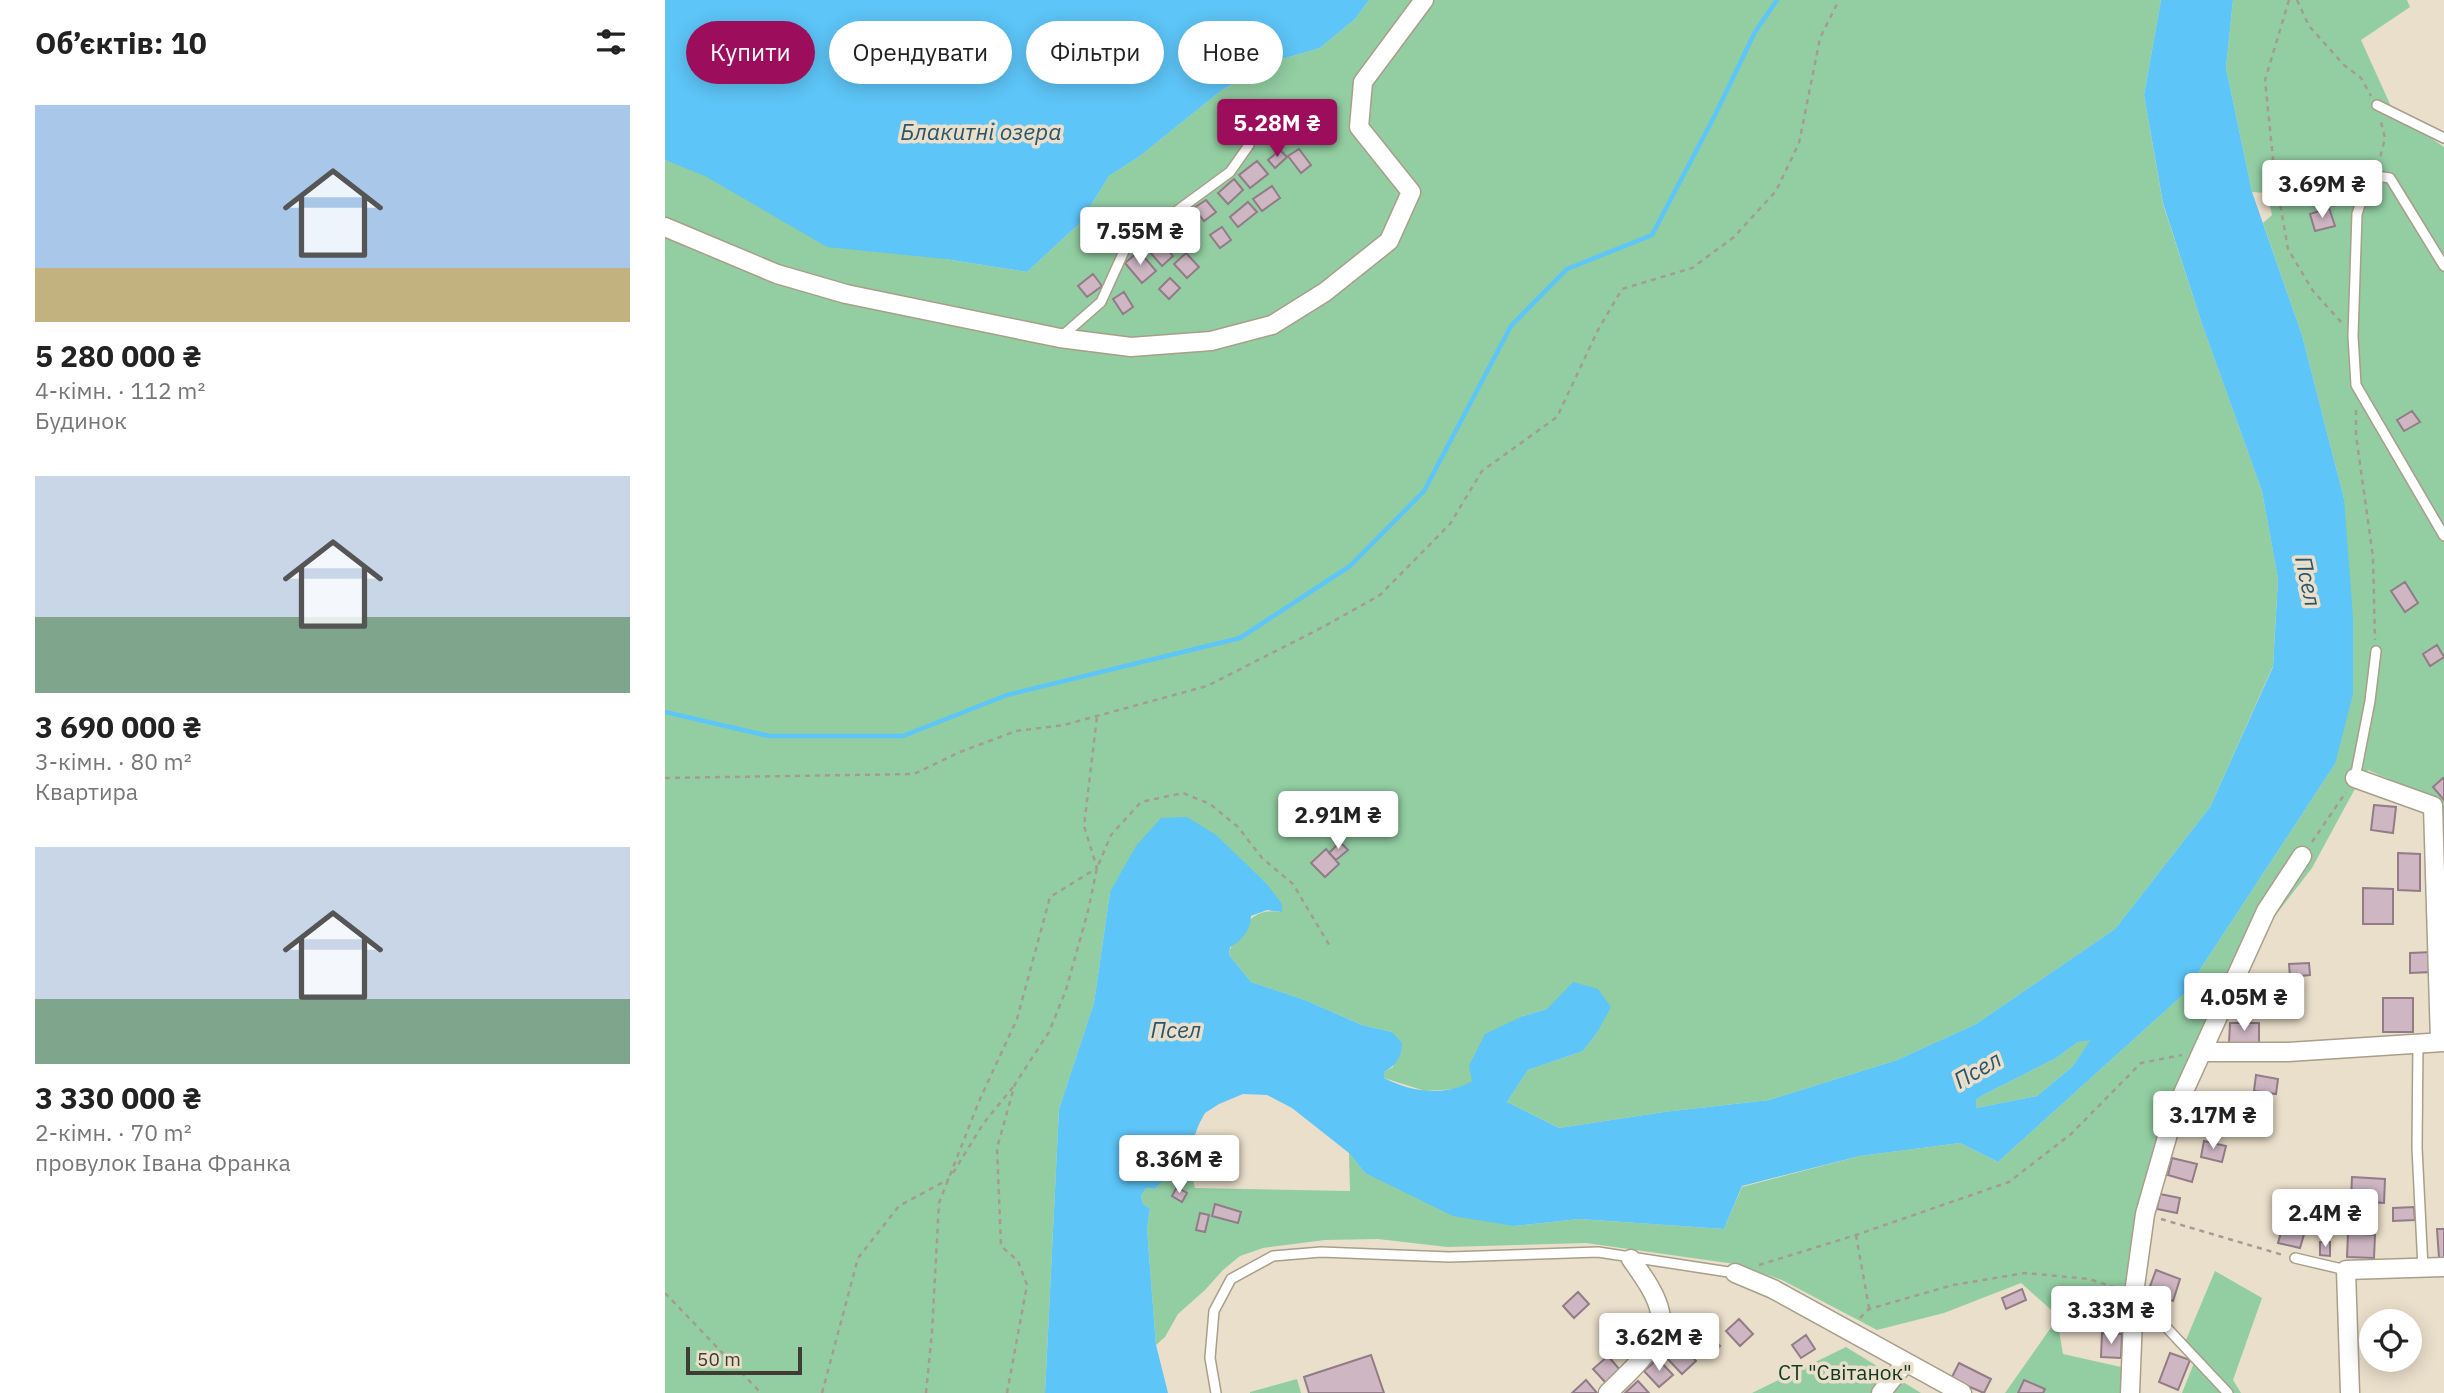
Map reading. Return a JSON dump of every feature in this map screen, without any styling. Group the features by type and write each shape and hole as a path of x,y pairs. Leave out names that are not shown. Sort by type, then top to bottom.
{"street":[{"path":"665,227 777,274 846,294 1060,338 1132,347 1211,341 1272,325 1325,292 1389,240 1411,192 1359,127 1363,82 1424,0"},
{"path":"2203,1052 2287,1052 2442,1042 2439,807 2355,778"},
{"path":"2130,1393 2134,1293 2145,1214 2174,1113 2266,911 2302,856"},
{"path":"1608,1393 1652,1348 1661,1314 1648,1285 1631,1259"},
{"path":"2350,1393 2346,1270 2444,1268"},
{"path":"1735,1273 1773,1289 1962,1393"},
{"path":"1881,1393 1905,1363"}],"lane":[{"path":"2377,105 2444,138"},
{"path":"1060,338 1101,302 1125,248 1230,172 1249,145"},
{"path":"2444,266 2390,178 2376,176 2368,180 2357,214 2353,336 2356,385 2444,536"},
{"path":"2355,778 2376,651"},
{"path":"2418,1043 2417,1148 2423,1268"},
{"path":"1216,1393 1210,1358 1214,1311 1231,1279 1273,1256 1321,1252 1449,1257 1598,1252 1735,1273"},
{"path":"2295,1258 2346,1270"},
{"path":"2134,1293 2228,1393"}],"path":[{"path":"665,778 914,774 1016,730 1064,725 1207,686 1380,595 1450,524 1482,471 1557,417 1598,330 1622,289 1692,268 1734,237 1776,191 1800,143 1820,38 1839,0"},
{"path":"2289,0 2265,80 2274,169 2288,249 2313,291 2353,336"},
{"path":"2297,0 2309,26 2344,65 2361,78 2377,105 2385,138 2376,176"},
{"path":"2356,385 2356,435 2373,557 2376,651"},
{"path":"1097,717 1084,826 1097,868"},
{"path":"2302,856 2355,778"},
{"path":"823,1393 858,1258 899,1206 949,1179 983,1124 1015,1084 1049,1031 1066,990 1097,868 1111,835 1141,802 1183,793 1210,804 1238,827 1262,858 1293,884 1331,948"},
{"path":"926,1393 939,1203 980,1099 1017,1019 1050,897 1097,868"},
{"path":"1735,1273 1856,1236 2009,1182 2071,1134 2141,1063 2203,1052"},
{"path":"1007,1393 1027,1285 1018,1261 1000,1247 997,1148 1015,1084"},
{"path":"2145,1214 2295,1258"},
{"path":"1856,1236 1869,1309"},
{"path":"1848,1329 1869,1309 1953,1285 2025,1273 2089,1279 2134,1293"},
{"path":"665,1293 761,1393"}],"green space":[{"path":"1369,0 2161,0 2144,95 2163,204 2202,324 2262,491 2278,579 2273,666 2210,807 2115,929 1976,1024 1897,1060 1769,1100 1559,1128 1507,1102 1528,1070 1583,1051 1597,1033 1610,1006 1547,1009 1523,1016 1472,1082 1459,1089 1425,1091 1384,1078 1384,1072 1393,1067 1392,1032 1362,1025 1305,1000 1251,982 1229,955 1234,941 1252,918 1261,913 1281,912 1267,884 1245,864 1110,892 1094,1003 1059,1109 1045,1393 665,1393 665,160 945,259 1027,272 1080,223 1109,176 1140,156 1233,84 1283,84 1283,59 1320,48 1355,19"},
{"path":"2233,0 2407,0 2410,7 2361,40 2394,113 2444,147 2444,1003 2436,800 2368,770 2357,785 2312,868 2271,921 2185,1095 2149,1224 2139,1285 2102,1295 2058,1316 2021,1283 1944,1313 1877,1330 1782,1280 1735,1264 1586,1243 1447,1247 1378,1239 1325,1240 1263,1248 1240,1256 1178,1314 1165,1337 1156,1345 1147,1229 1150,1210 1143,1204 1141,1196 1146,1188 1155,1189 1187,1156 1195,1188 1350,1191 1349,1153 1365,1173 1514,1226 1579,1219 1724,1229 1742,1187 1860,1156 1960,1143 1998,1162 2184,994 2335,764 2344,499 2302,335 2263,223 2272,215 2267,193 2252,192 2226,68"},
{"path":"2091,1039 2073,1066 2037,1096 1976,1108 1976,1100 1983,1095 2056,1058 2078,1042"},
{"path":"2215,1271 2262,1298 2233,1380 2241,1393 2182,1393 2194,1363 2186,1340"},
{"path":"2057,1319 2063,1354 2121,1367 2123,1393 2005,1393"},
{"name":"СТ \"Світанок\"","path":"1846,1347 1921,1393 1752,1393"},
{"path":"1297,1379 1301,1393 1250,1393 1250,1392"}],"water":[{"name":"Блакитні озера","path":"665,0 1369,0 1355,19 1320,48 1283,59 1283,21 1178,21 1178,84 1233,84 1140,156 1109,176 1080,223 1027,272 945,259 827,247 705,176 665,160"},
{"name":"Псел","path":"2161,0 2233,0 2226,68 2252,192 2302,335 2344,499 2353,617 2353,694 2335,764 2184,994 1998,1162 1960,1143 1860,1156 1742,1186 1724,1229 1579,1219 1514,1226 1453,1216 1365,1173 1349,1153 1292,1108 1267,1095 1243,1094 1205,1113 1187,1156 1155,1189 1146,1188 1141,1196 1143,1204 1150,1209 1147,1229 1156,1345 1168,1393 1045,1393 1059,1109 1094,1003 1110,892 1136,846 1161,818 1187,817 1216,835 1267,884 1282,904 1282,912 1267,910 1251,916 1245,934 1230,947 1229,955 1251,982 1305,1000 1362,1025 1392,1032 1402,1043 1402,1048 1397,1060 1384,1072 1384,1078 1394,1083 1428,1091 1462,1086 1472,1081 1469,1066 1485,1034 1523,1016 1547,1009 1573,982 1598,989 1611,1007 1597,1033 1583,1051 1528,1070 1507,1102 1559,1128 1769,1100 1897,1060 1976,1024 2115,929 2210,807 2273,667 2278,579 2262,491 2202,324 2163,203 2144,95","holes":["2090,1040 2073,1066 2037,1096 1976,1108 1976,1100 1983,1095 2056,1058 2078,1042"]}],"building":[{"path":"1285,107 1296,120 1278,135 1267,122"},
{"path":"1299,149 1311,165 1301,173 1288,156"},
{"path":"1280,150 1287,157 1275,168 1268,160"},
{"path":"1257,161 1268,174 1250,188 1239,175"},
{"path":"1234,179 1243,190 1228,204 1218,193"},
{"path":"1272,186 1280,198 1262,211 1253,199"},
{"path":"1206,200 1216,212 1204,221 1194,208"},
{"path":"1248,202 1257,212 1238,227 1230,217"},
{"path":"2329,208 2335,226 2315,231 2310,214"},
{"path":"1222,227 1231,240 1220,248 1210,235"},
{"path":"1160,242 1173,256 1162,266 1149,251"},
{"path":"1139,251 1156,271 1142,283 1125,263"},
{"path":"1186,253 1199,267 1187,278 1174,264"},
{"path":"1093,274 1102,286 1087,297 1078,286"},
{"path":"1170,278 1180,288 1169,299 1159,289"},
{"path":"1124,292 1133,307 1123,314 1113,299"},
{"path":"2412,411 2420,422 2404,431 2397,420"},
{"path":"2405,582 2418,603 2405,612 2391,591"},
{"path":"2437,645 2444,657 2430,666 2423,654"},
{"path":"2444,779 2444,800 2433,787"},
{"path":"2374,805 2396,807 2393,833 2371,830"},
{"path":"1340,842 1348,850 1336,860 1329,853"},
{"path":"1326,849 1339,864 1325,877 1311,863"},
{"path":"2398,853 2420,854 2420,891 2398,890"},
{"path":"2363,888 2393,889 2393,924 2363,924"},
{"path":"2433,952 2433,972 2410,973 2410,953"},
{"path":"2309,963 2310,975 2290,977 2289,964"},
{"path":"2240,992 2258,992 2258,1004 2240,1004"},
{"path":"2383,998 2413,998 2413,1032 2383,1032"},
{"path":"2230,1023 2259,1023 2259,1043 2229,1043"},
{"path":"2256,1075 2278,1079 2276,1094 2254,1091"},
{"path":"2232,1098 2255,1102 2253,1113 2230,1109"},
{"path":"2196,1104 2216,1108 2212,1124 2192,1120"},
{"path":"2204,1141 2226,1146 2222,1162 2201,1157"},
{"path":"2172,1158 2197,1164 2192,1182 2168,1175"},
{"path":"2352,1177 2385,1179 2384,1203 2351,1201"},
{"path":"1177,1187 1187,1193 1182,1202 1172,1196"},
{"path":"2160,1194 2180,1198 2177,1213 2157,1209"},
{"path":"1215,1204 1241,1212 1238,1223 1212,1216"},
{"path":"2414,1207 2415,1220 2393,1221 2393,1208"},
{"path":"1200,1213 1209,1215 1205,1232 1196,1230"},
{"path":"2341,1213 2358,1214 2358,1227 2341,1227"},
{"path":"2283,1225 2305,1231 2300,1248 2278,1243"},
{"path":"2437,1229 2444,1229 2444,1258 2439,1258"},
{"path":"2348,1233 2375,1235 2374,1258 2347,1257"},
{"path":"2320,1242 2330,1242 2330,1256 2320,1255"},
{"path":"2156,1270 2180,1279 2173,1301 2148,1292"},
{"path":"2022,1289 2026,1300 2006,1309 2002,1298"},
{"path":"1578,1292 1589,1304 1574,1318 1563,1306"},
{"path":"2103,1302 2126,1303 2125,1325 2102,1325"},
{"path":"1697,1319 1720,1346 1709,1356 1685,1330"},
{"path":"1739,1319 1753,1334 1740,1346 1726,1331"},
{"path":"2102,1333 2122,1334 2121,1358 2101,1357"},
{"path":"1806,1335 1815,1349 1801,1358 1792,1345"},
{"path":"1678,1341 1696,1361 1682,1374 1663,1354"},
{"path":"2170,1353 2190,1360 2178,1390 2159,1382"},
{"path":"1371,1355 1384,1393 1309,1393 1304,1377"},
{"path":"1608,1356 1620,1370 1606,1383 1593,1369"},
{"path":"1658,1359 1673,1375 1659,1387 1644,1371"},
{"path":"1959,1363 1991,1379 1984,1393 1951,1379"},
{"path":"1586,1380 1597,1393 1572,1393"},
{"path":"2024,1380 2045,1389 2043,1393 2018,1393"},
{"path":"1638,1381 1649,1393 1625,1393"}],"waterway":[{"path":"665,712 769,736 903,736 1007,695 1240,638 1350,566 1424,491 1511,326 1567,269 1652,235 1755,32 1777,0"}]}
